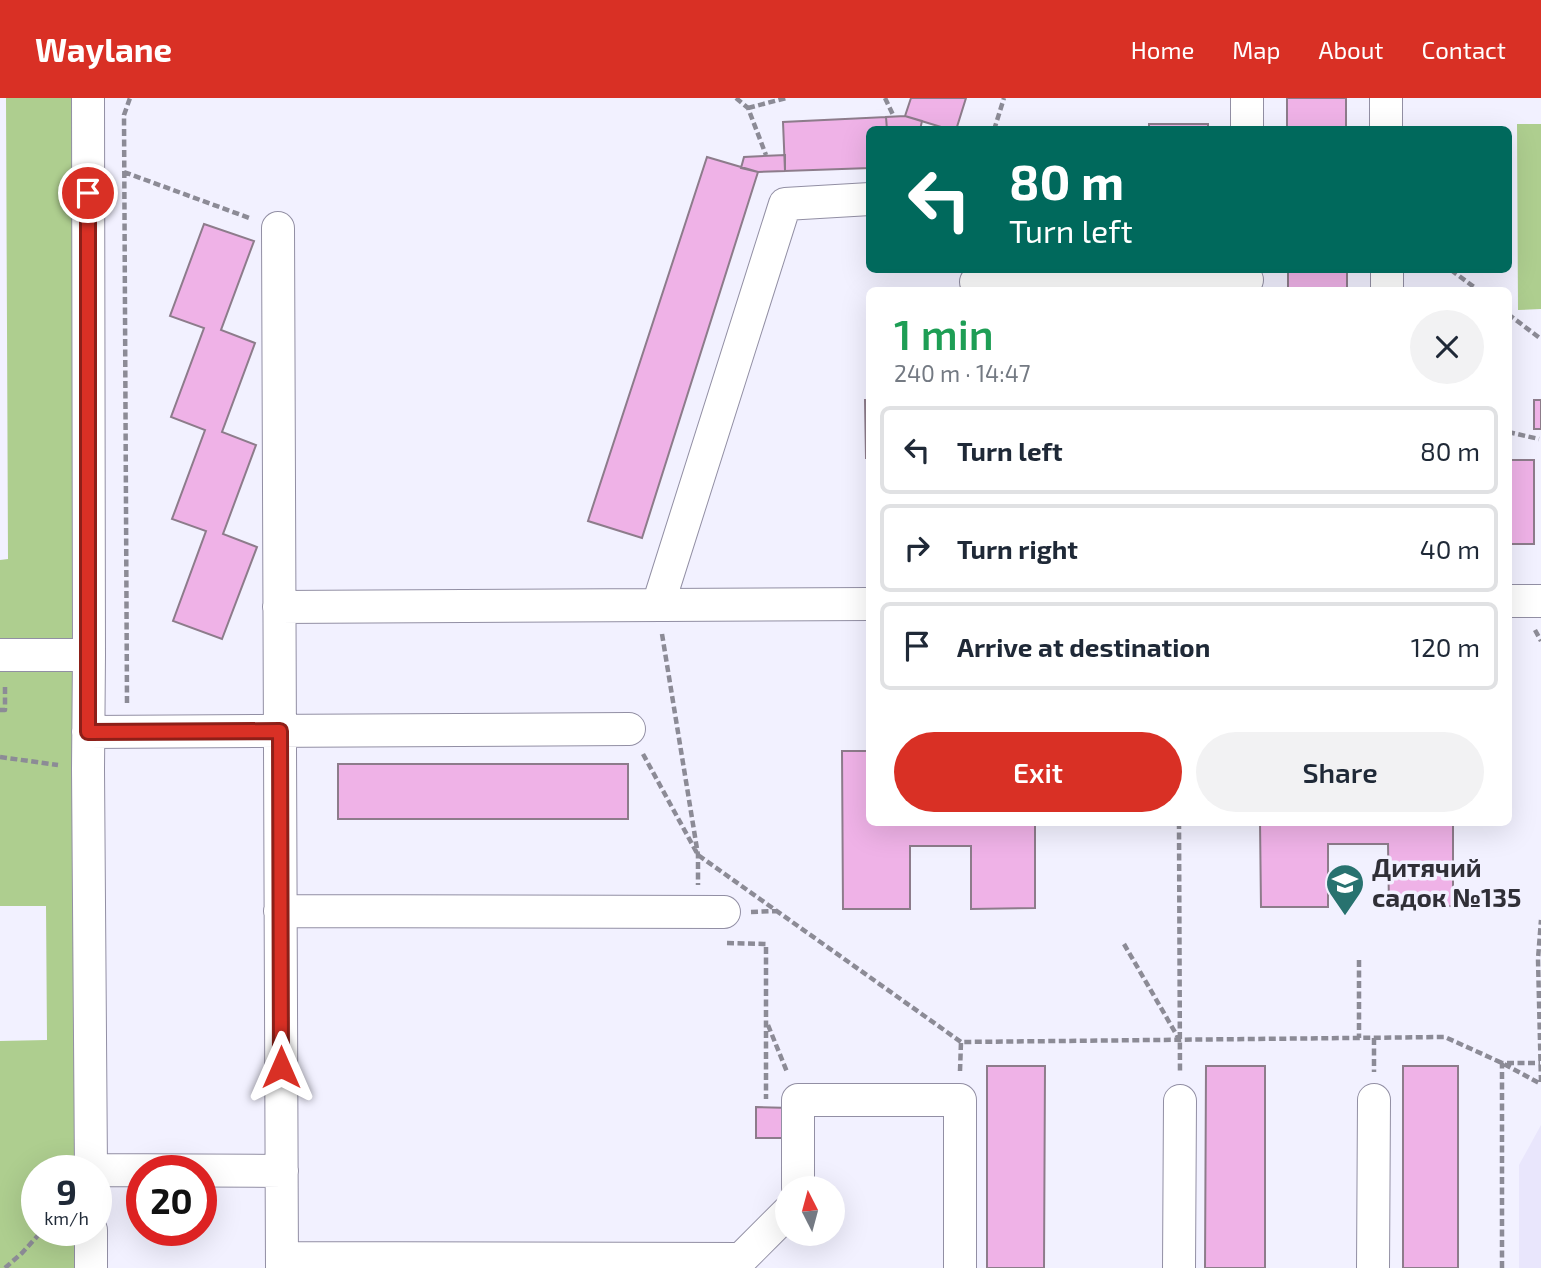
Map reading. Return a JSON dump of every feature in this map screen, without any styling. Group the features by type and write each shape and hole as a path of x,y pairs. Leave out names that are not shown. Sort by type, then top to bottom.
{"street":[{"path":"88,98 91,1155"},
{"path":"1247,98 1247,126"},
{"path":"1386,98 1386,126"},
{"path":"658,605 785,204 866,199"},
{"path":"278,228 282,1263 741,1259 775,1225"},
{"path":"976,282 1247,280"},
{"path":"1512,601 1541,601"},
{"path":"279,607 866,604"},
{"path":"0,655 89,655"},
{"path":"88,732 629,729"},
{"path":"280,912 724,912"},
{"path":"798,1176 798,1100 960,1100 960,1268"},
{"path":"1373,1268 1374,1100"},
{"path":"1180,1101 1180,1268"},
{"path":"112,1170 282,1171"},
{"path":"91,1246 91,1268"}],"path":[{"path":"127,732 124,115 130,98"},
{"path":"736,98 748,108 766,155"},
{"path":"748,108 786,98"},
{"path":"885,98 894,117"},
{"path":"996,126 1004,98"},
{"path":"124,172 278,228"},
{"path":"1455,273 1474,287"},
{"path":"1512,317 1541,339"},
{"path":"1512,433 1539,439"},
{"path":"658,605 698,855"},
{"path":"629,729 698,855 961,1042 1445,1037 1541,1084"},
{"path":"0,757 63,766"},
{"path":"1179,826 1180,1101"},
{"path":"1541,920 1541,1084"},
{"path":"724,943 766,944 766,1100"},
{"path":"1124,944 1180,1040"},
{"path":"1359,960 1359,1038"},
{"path":"766,1021 798,1100"},
{"path":"1502,1063 1540,1063"},
{"path":"1502,1063 1502,1268"},
{"path":"5,1268 28,1246"}],"shaded area":[{"path":"1541,1125 1541,1268 1519,1268 1519,1165"}],"green space":[{"path":"6,98 72,98 76,1155 21,1155 21,1246 76,1246 76,1268 0,1268 0,1041 47,1040 46,906 0,906 0,560 8,559"},
{"path":"1517,124 1541,124 1541,309 1518,310"}],"building":[{"path":"911,98 966,98 957,126 938,126 905,116"},
{"path":"1287,98 1346,98 1346,126 1287,126"},
{"path":"905,116 922,121 921,126 887,126 886,117"},
{"path":"886,117 887,126 866,126 866,168 785,171 783,122"},
{"path":"1149,124 1208,124 1208,126"},
{"path":"785,155 785,171 758,172 741,168 744,157"},
{"path":"707,157 758,172 642,538 588,521"},
{"path":"204,224 254,241 221,330 255,343 222,432 256,445 223,534 257,547 222,639 173,621 206,531 172,519 205,430 171,417 204,328 170,316"},
{"path":"1288,273 1347,273 1347,287 1288,287"},
{"path":"1534,400 1541,400 1541,429 1534,429"},
{"path":"1512,460 1534,460 1534,544 1512,544"},
{"path":"842,751 866,751 866,826 1035,826 1035,908 971,909 971,846 910,846 910,909 843,909"},
{"path":"338,764 628,764 628,819 338,819"},
{"path":"1260,826 1453,826 1453,906 1389,907 1388,844 1328,844 1328,907 1261,907"},
{"path":"987,1066 1045,1066 1044,1268 987,1268"},
{"path":"1206,1066 1265,1066 1265,1268 1205,1268"},
{"path":"1403,1066 1458,1066 1458,1268 1403,1268"},
{"path":"756,1107 791,1108 791,1138 756,1138"}],"place":[{"name":"Дитячий садок №135","path":"1345,917"}],"route":[{"path":"88,193 88,732 280,731 281,1067"}]}
